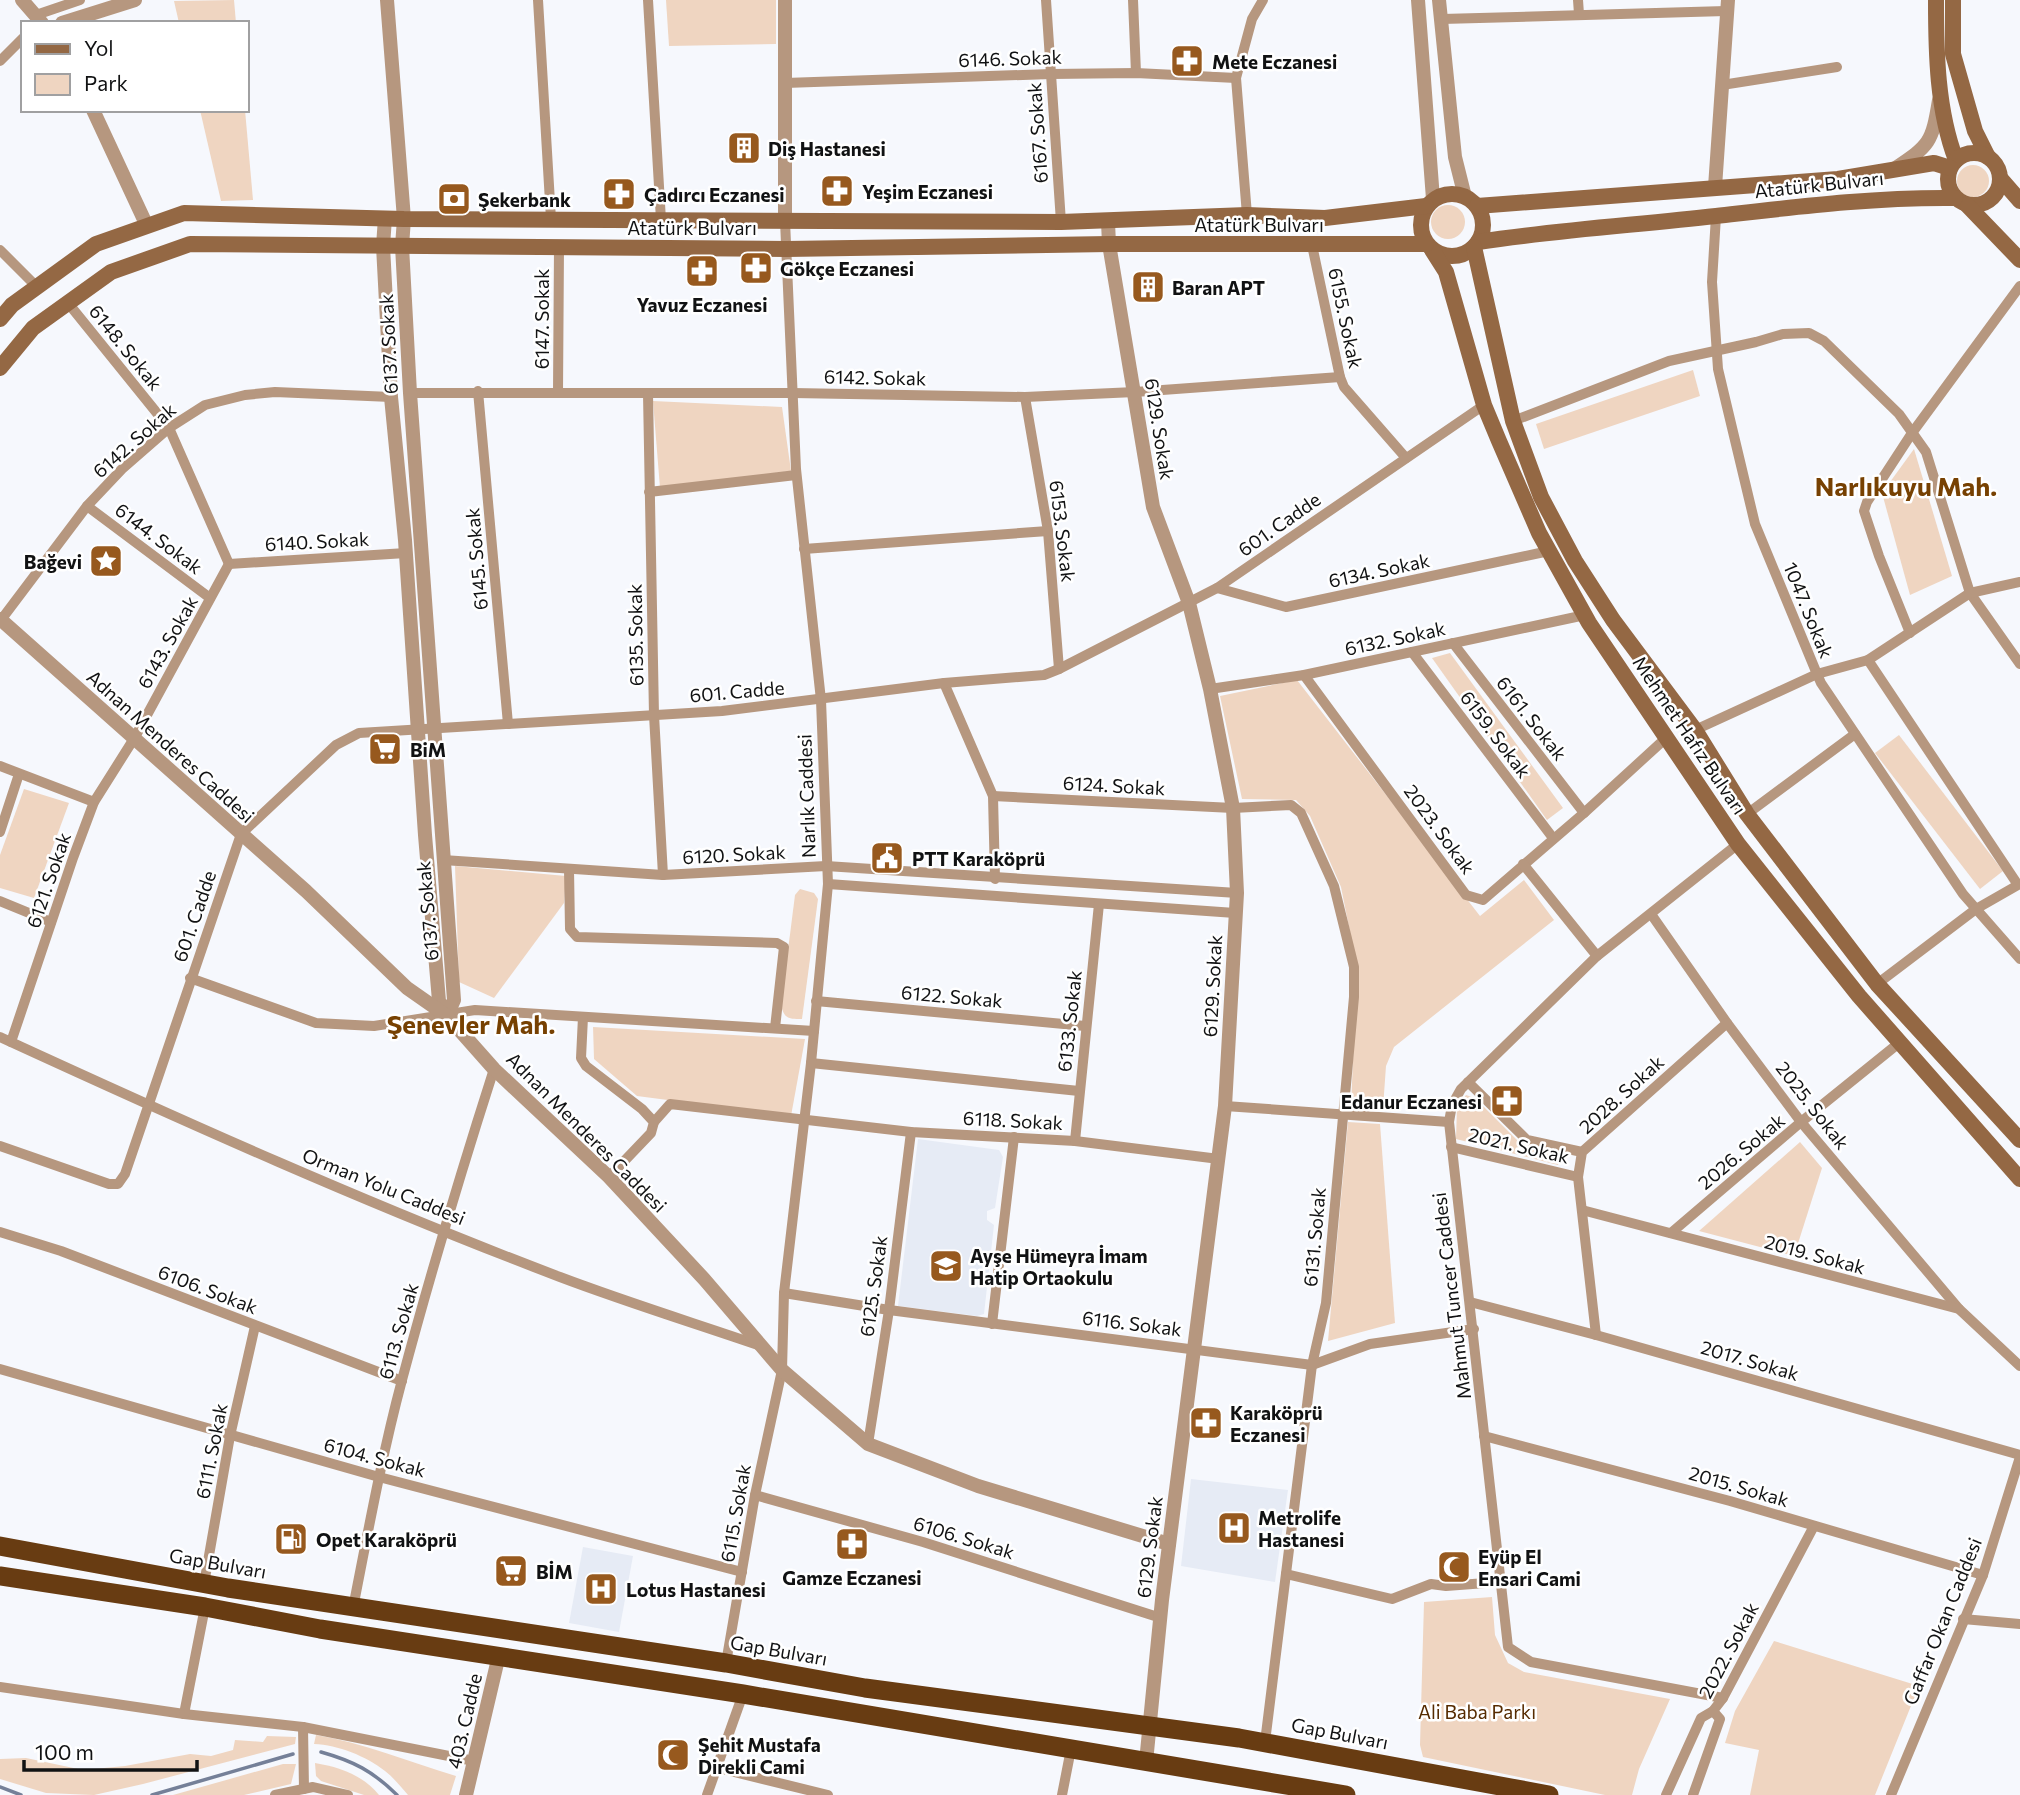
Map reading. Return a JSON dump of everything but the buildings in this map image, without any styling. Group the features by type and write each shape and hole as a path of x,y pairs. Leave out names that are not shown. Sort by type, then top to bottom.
{"highway":[{"name":"Gap Bulvarı","path":"0,1546 204,1584 726,1663 865,1688 1265,1742 1549,1795"},
{"path":"0,1576 205,1607 320,1629 743,1693 1146,1762 1297,1791 1346,1795"}],"main road":[{"path":"1936,0 1936,57 1946,135 1953,164 1949,187 2020,260"},
{"path":"1953,0 1953,54 1975,131 1988,157"},
{"path":"1953,164 1968,154 1988,157 1994,162 2000,178 2020,201"},
{"name":"Atatürk Bulvarı","path":"1471,201 1519,205 1838,179 1934,163 1953,164"},
{"path":"1961,201 1983,204 1990,200 1996,193 2000,178"},
{"path":"1449,194 1471,201 1480,213 1483,228 1476,244 1459,256 1450,257 1429,247 1420,225 1430,202 1449,194"},
{"name":"Atatürk Bulvarı","path":"1476,244 1543,232 1825,203 1897,197 1961,201"},
{"name":"Atatürk Bulvarı","path":"0,319 12,305 96,244 184,213 404,219 1108,222 1247,215 1325,218 1430,202"},
{"name":"Atatürk Bulvarı","path":"0,368 33,328 111,272 190,244 786,249 1109,244 1429,247"},
{"name":"Mehmet Hafız Bulvarı","path":"1476,244 1513,421 1541,497 1575,561 1613,620 1695,730 1747,814 1877,984 2020,1140"},
{"name":"Mehmet Hafız Bulvarı","path":"1429,247 1446,272 1484,405 1529,510 1585,615 1738,844 1859,996 2020,1179"}],"street":[{"path":"22,0 39,20 80,0"},
{"path":"68,21 135,0"},
{"name":"6137. Sokak","path":"387,0 404,219 402,246 410,393 454,1000 447,1016"},
{"path":"538,0 551,219"},
{"path":"648,0 661,220"},
{"path":"785,0 785,221"},
{"name":"6167. Sokak","path":"1046,0 1061,222"},
{"path":"1133,0 1136,73"},
{"path":"1247,215 1236,78 1252,19 1263,0"},
{"path":"1418,0 1430,202"},
{"path":"1439,0 1455,157 1471,201"},
{"path":"1578,0 1579,14"},
{"path":"1441,19 1727,6 1715,187"},
{"path":"0,61 21,40"},
{"path":"1722,85 1837,67"},
{"name":"6146. Sokak","path":"785,83 1136,73 1236,78"},
{"path":"1891,171 1923,149 1934,130 1941,92"},
{"path":"94,112 147,226"},
{"name":"1047. Sokak","path":"1716,216 1712,282 1718,369 1755,524 1817,674 1963,894 2020,959"},
{"name":"6137. Sokak","path":"385,218 383,246 391,397 406,553 439,1001 447,1016"},
{"name":"Narlık Caddesi","path":"782,1370 783,1293 811,1063 828,884 821,700 796,475 785,221"},
{"name":"6129. Sokak","path":"1108,222 1109,244 1153,507 1189,603 1210,689 1233,808 1237,893 1225,1106 1169,1544 1146,1762"},
{"name":"6155. Sokak","path":"1312,245 1344,387 1406,458"},
{"name":"6147. Sokak","path":"558,392 559,247"},
{"path":"0,250 37,287"},
{"path":"1910,632 1864,511 1867,502 1912,433 2020,286"},
{"name":"6148. Sokak","path":"68,303 169,428 229,564"},
{"path":"1513,421 1669,361 1783,334 1809,333 1824,341 1899,414 1926,452 1970,593 2020,664"},
{"name":"6142. Sokak","path":"410,393 793,393 1025,397 1340,377"},
{"name":"6145. Sokak","path":"478,391 508,724"},
{"name":"6142. Sokak","path":"0,620 87,506 122,469 169,428 205,405 244,395 275,392 391,397"},
{"name":"6135. Sokak","path":"648,394 654,715 663,875"},
{"name":"6153. Sokak","path":"1025,397 1048,531 1059,669"},
{"name":"601. Cadde","path":"0,1146 109,1184 118,1184 125,1174 241,834 337,745 359,733 722,711 944,683 1044,675 1217,588 1484,405"},
{"path":"649,492 796,475"},
{"name":"6144. Sokak","path":"87,506 211,598"},
{"path":"804,549 1048,531"},
{"name":"6134. Sokak","path":"1217,588 1286,607 1549,551"},
{"name":"6140. Sokak","path":"229,564 406,553"},
{"name":"6143. Sokak","path":"135,737 229,564"},
{"path":"1695,730 1817,674 1868,660 1970,593 2020,583"},
{"name":"6132. Sokak","path":"1210,689 1304,675 1585,615"},
{"name":"Adnan Menderes Caddesi","path":"0,620 306,891 407,988 447,1016 494,1069 609,1177 704,1279 782,1370 868,1444 978,1486 1169,1544"},
{"name":"6161. Sokak","path":"1452,643 1584,813"},
{"name":"6159. Sokak","path":"1412,652 1553,838"},
{"path":"1868,660 2019,884 1976,909 1877,984"},
{"name":"2023. Sokak","path":"1304,675 1466,895 1483,900 1666,738"},
{"path":"944,683 993,796 995,879"},
{"path":"1747,814 1855,734"},
{"name":"6121. Sokak","path":"5,1039 94,802 135,737"},
{"path":"0,766 94,802"},
{"path":"0,832 19,774"},
{"name":"6124. Sokak","path":"993,796 1233,808"},
{"name":"6131. Sokak","path":"1233,808 1292,805 1301,813 1335,886 1354,967 1354,997 1326,1303 1312,1365 1265,1742"},
{"name":"Mahmut Tuncer Caddesi","path":"1723,1698 1531,1662 1508,1647 1449,1122 1452,1105 1461,1088 1597,956 1738,844"},
{"name":"6120. Sokak","path":"443,860 663,875 826,866 1237,893"},
{"path":"1523,864 1597,956"},
{"path":"569,869 570,929 578,937 777,943 784,947 775,1028"},
{"path":"828,884 1235,912"},
{"path":"0,901 51,922"},
{"name":"6133. Sokak","path":"1075,1141 1099,904"},
{"name":"2025. Sokak","path":"1651,914 1727,1023 1801,1122 1959,1310"},
{"path":"190,978 316,1023 374,1026 475,1010 814,1031"},
{"name":"6122. Sokak","path":"816,1001 1085,1026"},
{"path":"583,1017 581,1058 586,1066 642,1109 654,1122 651,1133 609,1177"},
{"name":"2028. Sokak","path":"1596,1335 1578,1177 1582,1152 1727,1023"},
{"name":"Orman Yolu Caddesi","path":"5,1039 147,1105 445,1230 561,1277 763,1347"},
{"name":"2026. Sokak","path":"1671,1233 1899,1043"},
{"path":"811,1063 1079,1091"},
{"name":"6113. Sokak","path":"353,1608 379,1477 402,1381 494,1069"},
{"path":"1468,1082 1527,1140 1582,1152"},
{"name":"6118. Sokak","path":"654,1122 670,1104 911,1132 1075,1141 1219,1159"},
{"path":"1225,1106 1449,1122"},
{"name":"6125. Sokak","path":"868,1444 911,1132"},
{"path":"992,1324 1014,1137"},
{"name":"2021. Sokak","path":"1451,1147 1578,1177"},
{"name":"2019. Sokak","path":"1582,1210 1959,1310 2020,1366"},
{"name":"6106. Sokak","path":"0,1232 61,1251 402,1381"},
{"name":"6116. Sokak","path":"783,1293 888,1310 1312,1365 1370,1344 1474,1329"},
{"name":"2017. Sokak","path":"1470,1302 1596,1335 2020,1456"},
{"name":"6111. Sokak","path":"204,1584 230,1436 255,1326"},
{"name":"6104. Sokak","path":"0,1369 379,1477 742,1572"},
{"name":"6115. Sokak","path":"726,1663 755,1495 782,1370"},
{"name":"2015. Sokak","path":"1484,1436 1730,1501 1983,1575"},
{"name":"Gaffar Okan Caddesi","path":"1891,1795 1983,1575 2020,1456"},
{"name":"6106. Sokak","path":"755,1495 923,1542 1161,1618"},
{"name":"2022. Sokak","path":"1693,1795 1720,1719 1713,1711 1723,1698 1814,1526"},
{"path":"1286,1574 1392,1599 1431,1584 1446,1586 1499,1582"},
{"path":"184,1714 205,1607"},
{"path":"1963,1619 2020,1624"},
{"name":"403. Cadde","path":"467,1795 499,1655"},
{"path":"0,1688 184,1714 303,1727 474,1761"},
{"path":"706,1795 743,1693"},
{"path":"1666,1795 1700,1718 1713,1711"},
{"path":"303,1727 304,1789"},
{"path":"1062,1795 1071,1749"},
{"path":"718,1768 828,1795"},
{"path":"275,1795 313,1787 348,1795"}],"shaded area":[{"name":"Ayşe Hümeyra İmam Hatip Ortaokulu","path":"918,1139 999,1150 1003,1157 995,1208 987,1211 987,1220 994,1225 984,1314 977,1316 898,1306"},
{"name":"Metrolife Hastanesi","path":"1191,1479 1288,1490 1275,1582 1181,1566"},
{"name":"Lotus Hastanesi","path":"583,1547 633,1556 619,1632 569,1623"}],"green space":[{"path":"234,0 236,21 179,21 174,1"},
{"path":"666,0 776,0 776,44 669,46"},
{"path":"200,112 245,112 253,200 221,201"},
{"path":"1973,165 1985,169 1989,181 1985,193 1973,197 1961,193 1957,181 1961,169"},
{"path":"1448,205 1460,210 1465,222 1460,234 1448,239 1436,234 1431,222 1436,210"},
{"path":"1693,370 1700,396 1544,449 1536,424"},
{"path":"653,401 782,407 791,471 660,488"},
{"path":"1914,449 1952,576 1910,595 1882,493"},
{"path":"1450,653 1563,808 1547,820 1432,658"},
{"path":"1297,680 1480,916 1524,880 1554,920 1394,1047 1386,1066 1383,1108 1351,1106 1357,967 1341,887 1310,816 1296,800 1242,799 1220,696"},
{"path":"1899,735 2003,871 1980,889 1875,753"},
{"path":"24,789 69,803 34,898 0,888 0,855"},
{"path":"455,866 566,876 564,903 494,998 459,982"},
{"path":"800,889 814,893 818,899 802,1019 794,1019 784,1013 781,1005 795,895"},
{"path":"593,1027 805,1039 791,1116 637,1096 594,1059"},
{"path":"1466,1095 1475,1098 1523,1146 1559,1157 1558,1165 1456,1139 1457,1107"},
{"path":"1348,1122 1380,1124 1395,1323 1328,1341"},
{"path":"1800,1142 1822,1168 1794,1256 1699,1231"},
{"name":"Ali Baba Parkı","path":"1492,1597 1495,1635 1508,1663 1524,1672 1670,1699 1639,1769 1632,1795 1605,1795 1423,1757 1420,1745 1424,1602"},
{"path":"1774,1641 1919,1686 1875,1795 1750,1795 1759,1750 1725,1743 1735,1711"},
{"path":"316,1735 369,1748 456,1776 450,1795 408,1795 388,1774 369,1761 342,1749 314,1744"},
{"path":"267,1736 296,1737 295,1744 94,1795 46,1793 0,1779 0,1759 26,1758 83,1770 125,1766 190,1754 211,1756 233,1750 235,1740 263,1742"},
{"path":"315,1763 350,1773 366,1782 379,1795 364,1795 321,1781 316,1776"},
{"path":"283,1764 296,1764 291,1784 244,1795 173,1795"}],"waterway":[{"path":"321,1752 362,1768 380,1779 397,1795"},
{"path":"152,1795 293,1754"},
{"path":"0,1787 21,1795"}],"place":[{"name":"Mete Eczanesi","path":"1187,61"},
{"name":"Diş Hastanesi","path":"744,148"},
{"name":"Yeşim Eczanesi","path":"837,191"},
{"name":"Çadırcı Eczanesi","path":"619,194"},
{"name":"Şekerbank","path":"454,199"},
{"name":"Gökçe Eczanesi","path":"756,268"},
{"name":"Yavuz Eczanesi","path":"702,271"},
{"name":"Baran APT","path":"1148,287"},
{"name":"Bağevi","path":"106,561"},
{"name":"BiM","path":"385,749"},
{"name":"PTT Karaköprü","path":"887,858"},
{"name":"Edanur Eczanesi","path":"1507,1101"},
{"name":"Ayşe Hümeyra İmam Hatip Ortaokulu","path":"946,1266"},
{"name":"Karaköprü Eczanesi","path":"1206,1423"},
{"name":"Metrolife Hastanesi","path":"1234,1528"},
{"name":"Opet Karaköprü","path":"291,1539"},
{"name":"Gamze Eczanesi","path":"852,1544"},
{"name":"Eyüp El Ensari Cami","path":"1454,1567"},
{"name":"BİM","path":"511,1571"},
{"name":"Lotus Hastanesi","path":"601,1589"},
{"name":"Şehit Mustafa Direkli Cami","path":"673,1755"}],"district":[{"name":"Narlıkuyu Mah.","path":"1906,485"},
{"name":"Şenevler Mah.","path":"471,1023"}]}
